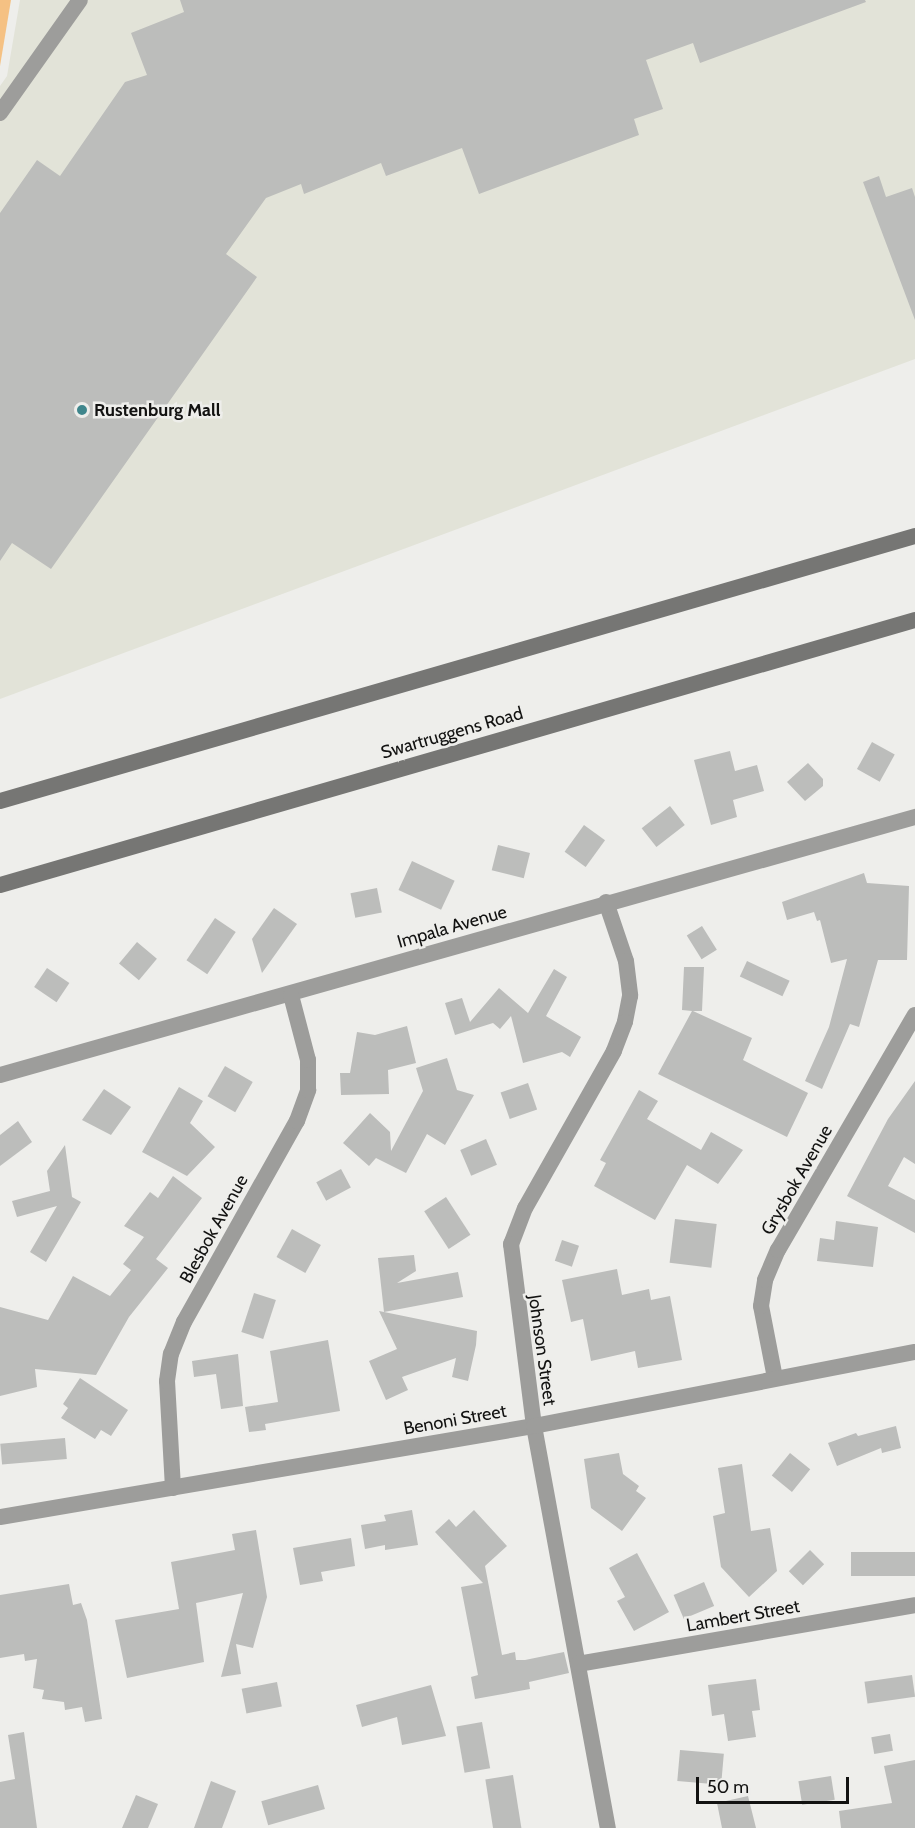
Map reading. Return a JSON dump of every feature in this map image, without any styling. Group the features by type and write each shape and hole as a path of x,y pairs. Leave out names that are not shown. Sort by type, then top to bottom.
{"main road":[{"path":"0,801 915,536"},
{"name":"Swartruggens Road","path":"0,885 915,620"}],"street":[{"path":"0,113 80,0"},
{"name":"Impala Avenue","path":"0,1075 291,995 606,902 915,817"},
{"name":"Johnson Street","path":"606,902 626,961 630,996 625,1022 614,1051 525,1208 511,1244 534,1426 608,1828"},
{"name":"Blesbok Avenue","path":"173,1488 167,1381 171,1354 184,1322 297,1121 308,1090 308,1060 291,995"},
{"name":"Grysbok Avenue","path":"775,1378 761,1306 765,1280 778,1250 915,1015"},
{"name":"Benoni Street","path":"0,1517 534,1426 915,1352"},
{"name":"Lambert Street","path":"578,1665 915,1605"}],"shaded area":[{"path":"0,0 11,0 0,66"},
{"path":"20,0 915,0 915,359 0,699 0,86 7,76"}],"building":[{"name":"Rustenburg Mall","path":"180,0 865,0 866,2 700,63 693,43 646,60 663,109 634,119 639,135 479,194 462,148 386,176 381,163 304,194 301,184 266,198 226,254 257,277 51,569 12,543 0,561 0,213 37,160 60,176 125,82 147,75 131,33 184,12"},
{"path":"879,176 886,197 912,188 915,197 915,320 863,182"},
{"path":"872,742 895,755 880,782 857,769"},
{"path":"730,751 735,771 757,765 764,791 733,800 737,817 711,825 694,760"},
{"path":"808,763 823,779 823,786 805,801 787,782"},
{"path":"670,806 685,825 656,847 642,828"},
{"path":"584,825 605,840 586,867 565,852"},
{"path":"498,845 530,853 524,878 492,870"},
{"path":"412,861 455,881 441,910 398,890"},
{"path":"864,873 867,883 909,886 907,960 878,960 859,1027 850,1024 822,1089 805,1081 829,1027 847,959 831,963 820,920 817,921 814,912 787,920 782,902"},
{"path":"377,888 382,913 355,918 350,893"},
{"path":"274,908 297,924 262,973 252,939"},
{"path":"215,918 236,932 207,974 186,960"},
{"path":"702,926 717,950 702,959 687,936"},
{"path":"137,942 157,959 139,980 119,963"},
{"path":"747,961 790,981 782,996 740,976"},
{"path":"684,967 704,967 702,1011 693,1011 752,1038 743,1060 808,1093 787,1137 658,1074 692,1011 682,1010"},
{"path":"47,968 69,983 57,1002 34,987"},
{"path":"554,969 567,977 546,1016 581,1037 570,1057 562,1052 523,1063 511,1016 500,1029 493,1023 455,1035 445,1003 462,998 470,1022 499,988 528,1013"},
{"path":"407,1026 416,1063 388,1070 389,1094 341,1095 340,1073 350,1073 357,1032 375,1035"},
{"path":"447,1058 457,1090 474,1095 445,1145 427,1134 406,1173 376,1158 369,1166 343,1143 370,1113 390,1132 391,1151 423,1091 416,1068"},
{"path":"225,1066 253,1082 235,1112 207,1096"},
{"path":"915,1081 915,1164 904,1157 888,1186 915,1200 915,1233 847,1196 888,1119"},
{"path":"528,1083 537,1109 510,1119 501,1092"},
{"path":"179,1087 203,1101 190,1123 215,1147 187,1176 142,1152"},
{"path":"104,1089 131,1107 111,1135 82,1120"},
{"path":"639,1090 658,1101 647,1119 701,1150 711,1132 743,1150 718,1184 687,1165 655,1220 594,1186 606,1163 600,1160"},
{"path":"18,1121 32,1142 0,1166 0,1135"},
{"path":"486,1139 497,1165 471,1176 460,1150"},
{"path":"65,1145 72,1197 81,1202 46,1262 30,1252 57,1206 17,1217 12,1201 50,1191 47,1171"},
{"path":"341,1169 351,1188 326,1201 316,1182"},
{"path":"173,1176 202,1198 156,1259 168,1268 129,1317 96,1375 35,1369 37,1387 0,1396 0,1307 48,1320 73,1276 110,1296 131,1270 123,1264 144,1237 124,1226 150,1192 158,1198"},
{"path":"446,1197 471,1235 449,1249 424,1211"},
{"path":"675,1219 717,1224 711,1268 670,1263"},
{"path":"836,1221 878,1227 873,1267 817,1261 820,1238 834,1240"},
{"path":"292,1229 321,1245 305,1273 276,1257"},
{"path":"562,1240 579,1246 572,1267 555,1261"},
{"path":"414,1255 416,1271 397,1283 458,1272 463,1297 384,1312 378,1258"},
{"path":"617,1269 622,1295 649,1289 651,1300 670,1296 682,1360 638,1368 635,1351 591,1361 583,1319 571,1322 562,1280"},
{"path":"254,1293 276,1300 263,1339 241,1332"},
{"path":"379,1311 477,1331 468,1381 452,1377 456,1358 402,1377 408,1390 386,1400 369,1361 397,1349"},
{"path":"328,1340 340,1411 265,1424 266,1430 249,1432 245,1407 278,1402 270,1351"},
{"path":"238,1354 243,1406 221,1409 216,1374 194,1377 192,1361"},
{"path":"80,1378 128,1410 111,1436 101,1430 95,1439 61,1418 68,1408 63,1404"},
{"path":"896,1426 901,1448 882,1453 881,1448 837,1466 828,1443 856,1433 858,1436"},
{"path":"65,1438 67,1459 2,1465 0,1444"},
{"path":"619,1453 623,1474 639,1486 636,1491 646,1498 622,1531 591,1508 584,1459"},
{"path":"790,1453 810,1469 792,1492 772,1476"},
{"path":"742,1464 751,1531 770,1528 777,1571 749,1597 721,1567 713,1516 725,1513 718,1468"},
{"path":"412,1510 418,1545 385,1550 385,1545 365,1549 361,1525 386,1521 384,1515"},
{"path":"474,1510 507,1546 485,1566 502,1655 515,1652 516,1660 525,1660 564,1652 569,1673 529,1682 530,1689 475,1699 471,1677 478,1675 461,1587 483,1583 435,1532 449,1519 456,1527"},
{"path":"256,1530 267,1597 253,1648 236,1644 241,1674 221,1677 243,1593 196,1603 204,1662 127,1678 115,1620 179,1609 171,1562 235,1550 232,1534"},
{"path":"351,1538 355,1566 321,1572 323,1581 300,1585 293,1548"},
{"path":"810,1550 824,1564 803,1585 789,1571"},
{"path":"851,1552 915,1552 915,1576 851,1576"},
{"path":"637,1553 669,1612 634,1631 617,1601 625,1597 609,1568"},
{"path":"704,1582 714,1606 684,1619 674,1595"},
{"path":"69,1584 73,1605 81,1603 87,1620 102,1719 85,1722 82,1707 65,1710 64,1702 42,1699 44,1690 33,1688 37,1659 25,1661 24,1654 0,1658 0,1595"},
{"path":"912,1675 915,1697 868,1703 864,1682"},
{"path":"756,1679 760,1710 752,1711 756,1737 728,1741 724,1714 712,1716 708,1685"},
{"path":"277,1682 282,1707 246,1713 242,1689"},
{"path":"431,1685 446,1736 402,1745 397,1717 362,1727 356,1705"},
{"path":"482,1722 490,1768 465,1773 456,1727"},
{"path":"24,1732 37,1828 0,1828 0,1782 15,1779 8,1735"},
{"path":"890,1734 893,1751 874,1754 871,1737"},
{"path":"680,1750 724,1754 721,1785 677,1781"},
{"path":"915,1760 915,1828 841,1828 839,1811 892,1803 884,1766"},
{"path":"513,1775 521,1828 493,1828 485,1779"},
{"path":"831,1776 835,1800 802,1805 798,1781"},
{"path":"211,1781 236,1791 222,1828 194,1828"},
{"path":"318,1785 325,1809 268,1825 261,1801"},
{"path":"136,1795 158,1804 148,1828 122,1828"},
{"path":"748,1796 756,1828 722,1828 717,1803"}],"place":[{"name":"Rustenburg Mall","path":"82,410"}]}
